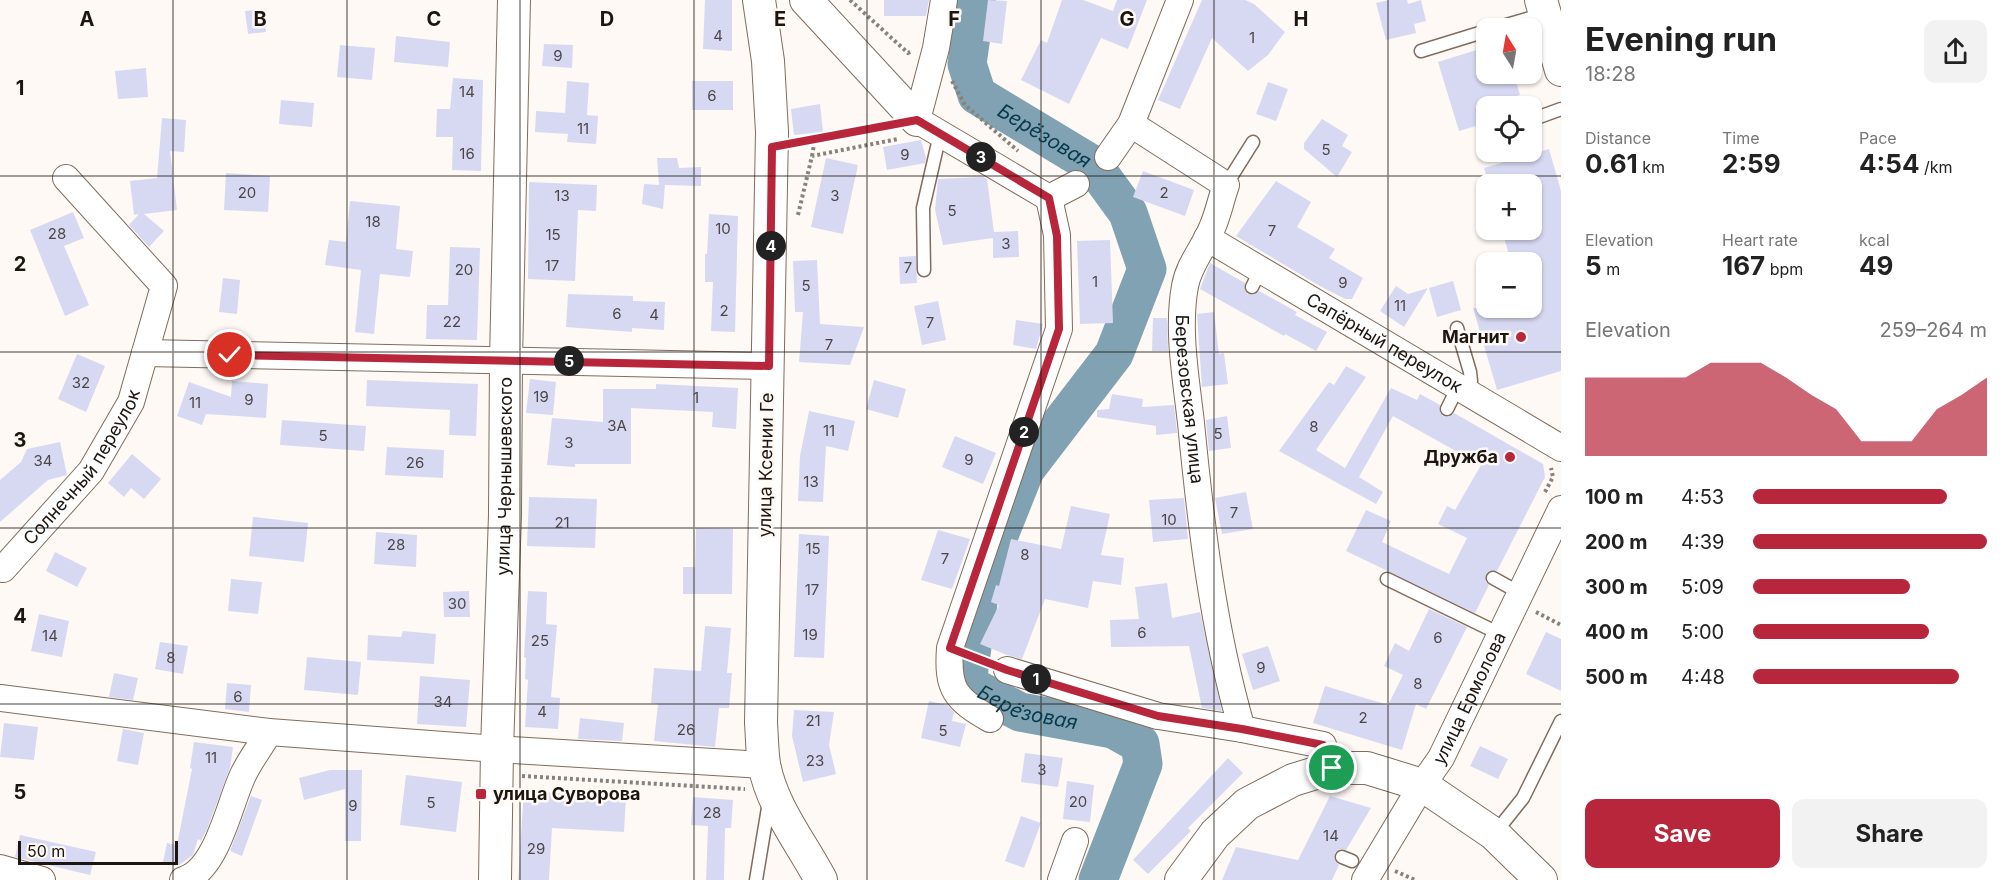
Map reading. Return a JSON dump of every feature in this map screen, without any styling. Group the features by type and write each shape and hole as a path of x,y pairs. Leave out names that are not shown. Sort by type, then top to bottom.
{"street":[{"name":"улица Чернышевского","path":"495,880 505,515 514,0"},
{"name":"улица Ксении Ге","path":"759,0 768,61 772,147 759,781 821,880"},
{"path":"806,0 931,128 1049,198 1057,236 1059,329 950,648 948,671 954,690 968,706 990,719"},
{"path":"931,128 936,48 944,0"},
{"path":"1108,157 1131,124 1180,0"},
{"path":"1543,7 1561,70"},
{"path":"1131,124 1226,184"},
{"name":"Солнечный переулок","path":"3,569 91,471 131,402 164,286 66,178"},
{"path":"1049,198 1076,184"},
{"name":"Березовская улица","path":"1226,184 1213,227 1194,261 1185,284 1182,321 1199,500 1212,601 1228,680 1242,729"},
{"name":"Сапёрный переулок","path":"1207,238 1256,279 1456,396 1561,448"},
{"path":"145,353 769,366"},
{"name":"улица Ермолова","path":"1353,866 1422,785 1441,758 1561,509"},
{"path":"1007,670 1158,716 1323,745 1332,768"},
{"path":"0,698 497,762 759,781"},
{"path":"183,880 190,878 211,856 243,775 269,732"},
{"path":"1180,880 1215,834 1247,804 1293,780 1332,768 1367,768 1422,785 1494,834 1532,876"},
{"path":"1061,880 1075,841"},
{"path":"0,868 42,880"}],"lane":[{"path":"1518,18 1543,7"},
{"path":"1421,51 1476,34"},
{"path":"1542,116 1561,110"},
{"path":"924,270 923,208 931,128"},
{"path":"1226,184 1253,142"},
{"path":"1456,396 1471,381 1457,328"},
{"path":"1493,578 1520,593"},
{"path":"1387,579 1500,634"},
{"path":"1494,834 1523,798 1561,721"},
{"path":"756,880 759,781"}],"path":[{"path":"850,0 908,53"},
{"path":"951,73 965,105 1021,153"},
{"path":"772,147 815,139 931,128"},
{"path":"812,156 931,128"},
{"path":"796,223 815,139"},
{"path":"1536,612 1561,624"},
{"path":"950,648 1007,670"},
{"path":"497,762 759,781"},
{"path":"1391,869 1415,880"}],"building":[{"path":"705,0 732,0 732,51 703,49"},
{"path":"884,0 929,0 926,16 884,16"},
{"path":"988,0 1007,1 1002,44 983,41"},
{"path":"1062,0 1083,0 1113,11 1117,0 1147,0 1128,49 1101,38 1069,104 1021,80 1041,40 1047,43"},
{"path":"1202,0 1245,0 1254,4 1285,32 1268,55 1248,71 1212,38 1180,109 1158,100"},
{"path":"1407,0 1408,4 1421,0 1426,21 1414,24 1416,33 1386,40 1376,3"},
{"path":"263,9 266,32 248,34 245,11"},
{"path":"396,36 450,42 448,67 394,62"},
{"path":"544,44 573,45 572,68 542,66"},
{"path":"340,45 375,48 372,80 337,77"},
{"path":"1476,50 1476,84 1517,84 1520,95 1476,96 1476,126 1459,131 1438,62"},
{"path":"146,68 148,97 118,99 115,71"},
{"path":"453,78 483,80 481,171 452,170 453,137 436,137 437,109 450,109"},
{"path":"567,81 589,83 587,115 598,116 596,144 567,142 568,134 535,132 536,111 565,113"},
{"path":"692,81 733,81 733,110 692,110"},
{"path":"1268,82 1288,89 1276,121 1256,114"},
{"path":"281,100 314,103 312,127 279,124"},
{"path":"820,104 823,132 794,135 791,109"},
{"path":"162,118 186,120 184,152 170,151 177,210 144,214 164,231 149,247 129,225 139,214 134,215 130,181 157,178"},
{"path":"1322,119 1348,135 1342,146 1352,152 1337,177 1304,149 1304,143"},
{"path":"921,140 926,158 925,163 887,170 883,147"},
{"name":"Магнит","path":"1549,149 1561,191 1561,371 1497,390 1473,308 1476,308 1476,318 1542,318 1542,252 1508,252 1505,240 1542,240 1542,174 1486,174 1484,168 1505,162 1542,162 1542,151"},
{"path":"657,158 677,158 679,168 701,167 701,186 665,185 663,209 642,204 644,184 659,185"},
{"path":"826,158 858,165 843,234 811,227"},
{"path":"1143,171 1194,190 1185,216 1133,197"},
{"path":"226,173 270,176 268,212 224,210"},
{"path":"983,177 987,179 994,232 1018,231 1019,257 993,258 993,238 943,245 935,210 938,179"},
{"path":"1276,181 1311,202 1297,227 1335,249 1329,258 1363,278 1352,299 1345,299 1318,285 1236,236"},
{"path":"529,182 597,185 596,211 578,210 575,281 528,279"},
{"path":"350,201 400,206 396,249 413,251 410,277 380,274 374,334 355,332 361,270 325,265 329,240 346,242"},
{"path":"73,212 84,238 64,246 89,305 65,316 30,230"},
{"path":"709,214 738,216 735,332 711,331 713,282 705,282"},
{"path":"1110,240 1113,323 1080,324 1077,241"},
{"path":"450,247 480,248 477,340 426,339 427,305 448,305"},
{"path":"916,256 917,283 900,284 899,257"},
{"path":"817,260 820,324 864,327 850,365 799,362 803,312 795,312 793,261"},
{"path":"1210,263 1245,283 1244,288 1248,294 1253,295 1259,291 1297,312 1295,315 1327,332 1316,351 1285,334 1284,336 1200,289"},
{"path":"223,278 240,280 237,314 219,312"},
{"path":"1453,281 1461,310 1437,317 1429,288"},
{"path":"1396,286 1408,294 1428,288 1404,327 1380,311"},
{"path":"568,294 633,296 633,301 665,302 664,330 632,328 632,332 566,327"},
{"path":"938,301 946,340 922,345 914,306"},
{"path":"1214,312 1219,354 1224,353 1228,384 1202,387 1197,314"},
{"path":"1153,318 1167,318 1168,351 1152,351"},
{"path":"1016,320 1043,324 1036,349 1013,345"},
{"path":"77,354 105,366 86,412 58,399"},
{"path":"1346,366 1366,377 1316,450 1345,468 1391,388 1417,400 1420,394 1440,405 1439,410 1443,416 1448,417 1454,413 1543,464 1545,477 1497,571 1489,571 1486,575 1486,582 1489,585 1475,613 1346,551 1366,510 1391,521 1382,542 1449,574 1467,538 1438,524 1447,506 1455,510 1481,465 1393,416 1359,477 1383,492 1376,504 1279,451 1329,382 1334,385"},
{"path":"530,379 556,382 553,415 526,413"},
{"path":"367,380 478,384 476,436 449,435 450,410 366,406"},
{"path":"874,380 906,389 898,418 866,409"},
{"path":"232,381 268,384 266,418 206,414 202,425 177,416 189,382 231,397"},
{"path":"656,384 738,388 736,429 712,427 713,412 631,408 631,464 575,464 575,467 547,465 552,418 603,422 603,389 656,389"},
{"path":"1112,394 1143,399 1142,407 1174,405 1177,433 1156,435 1156,426 1097,417 1097,410 1109,409"},
{"path":"809,411 855,421 848,451 826,446 823,502 798,501 800,456"},
{"path":"1227,416 1231,448 1209,451 1206,420"},
{"path":"282,420 366,426 364,451 280,445"},
{"path":"955,436 996,453 983,484 942,467"},
{"path":"60,442 67,475 48,480 0,522 0,480 21,462 27,449"},
{"path":"387,447 444,450 443,478 385,475"},
{"path":"132,454 161,479 144,499 131,488 124,497 108,483"},
{"path":"1246,492 1253,529 1222,534 1215,498"},
{"path":"529,497 597,499 595,548 527,546"},
{"path":"1184,498 1188,539 1153,542 1149,500"},
{"path":"1071,506 1110,514 1101,555 1124,558 1121,585 1093,581 1088,608 1045,599 1022,659 980,644 999,605 991,602 996,585 999,586 1011,539 1061,549"},
{"path":"253,517 308,523 304,562 249,556"},
{"path":"696,528 733,529 732,594 683,594 683,567 695,567"},
{"path":"938,530 970,539 952,589 921,580"},
{"path":"376,532 417,535 416,567 374,564"},
{"path":"799,534 829,536 824,658 794,657"},
{"path":"55,552 87,568 77,587 46,571"},
{"path":"231,579 262,582 258,614 228,611"},
{"path":"1167,583 1172,618 1200,612 1222,711 1202,708 1189,646 1111,647 1110,620 1139,619 1135,587"},
{"path":"469,591 470,617 444,617 443,592"},
{"path":"528,591 547,592 546,624 557,625 551,697 560,698 558,729 525,727 528,680 525,679 526,658 524,657"},
{"path":"1429,609 1467,627 1426,709 1416,704 1402,750 1313,723 1325,686 1388,705 1403,675 1384,666 1395,643 1409,651"},
{"path":"39,614 69,621 62,657 31,651"},
{"path":"705,626 731,628 727,673 732,673 729,708 719,708 715,747 654,741 658,704 651,703 654,668 701,671"},
{"path":"403,631 436,634 434,664 367,660 368,635 401,637"},
{"path":"1546,632 1561,639 1561,691 1526,674"},
{"path":"160,642 188,646 183,674 155,669"},
{"path":"1268,646 1280,681 1253,690 1242,654"},
{"path":"307,657 361,662 358,695 304,690"},
{"path":"114,673 138,678 133,700 109,697"},
{"path":"420,676 470,680 466,727 417,724"},
{"path":"227,683 251,685 249,712 225,709"},
{"path":"929,701 947,705 954,712 952,721 966,724 960,747 921,738"},
{"path":"794,710 834,712 829,745 836,774 803,782 792,736"},
{"path":"580,718 624,723 622,741 578,739"},
{"path":"4,723 38,727 34,760 0,757"},
{"path":"123,729 144,733 138,765 117,761"},
{"path":"194,742 233,747 230,768 207,829 201,841 198,839 193,855 179,865 163,862 167,843 177,845 192,769 190,768"},
{"path":"1480,746 1508,759 1498,779 1470,766"},
{"path":"1025,753 1063,758 1058,787 1021,782"},
{"path":"1228,758 1243,773 1188,828 1191,831 1148,874 1133,860"},
{"path":"330,770 362,770 361,841 345,841 345,789 304,800 299,778"},
{"path":"406,775 462,782 456,832 400,825"},
{"path":"1067,781 1094,785 1090,822 1063,819"},
{"path":"524,791 626,797 624,832 552,828 549,880 518,880"},
{"path":"251,796 262,800 242,856 230,851"},
{"path":"1330,796 1371,808 1346,850 1340,849 1335,853 1334,859 1339,865 1332,880 1222,880 1236,847 1298,860"},
{"path":"693,797 733,800 731,828 725,828 724,880 706,880 708,826 691,825"},
{"path":"1021,816 1041,823 1024,868 1005,861"},
{"path":"20,835 96,852 90,875 15,857"}],"waterway":[{"name":"Берёзовая","path":"976,0 967,64 977,95 1093,165 1128,213 1147,269 1114,354 1025,470 981,580 967,684 1020,712 1113,729 1140,744 1143,764 1098,880"}],"place":[{"name":"Магнит","path":"1521,337"},
{"name":"Дружба","path":"1510,457"},
{"name":"улица Суворова","path":"481,794"}],"route":[{"path":"230,355 769,366 772,147 917,120 1049,198 1057,236 1059,329 950,648 1007,670 1158,716 1323,745 1332,768"}]}
